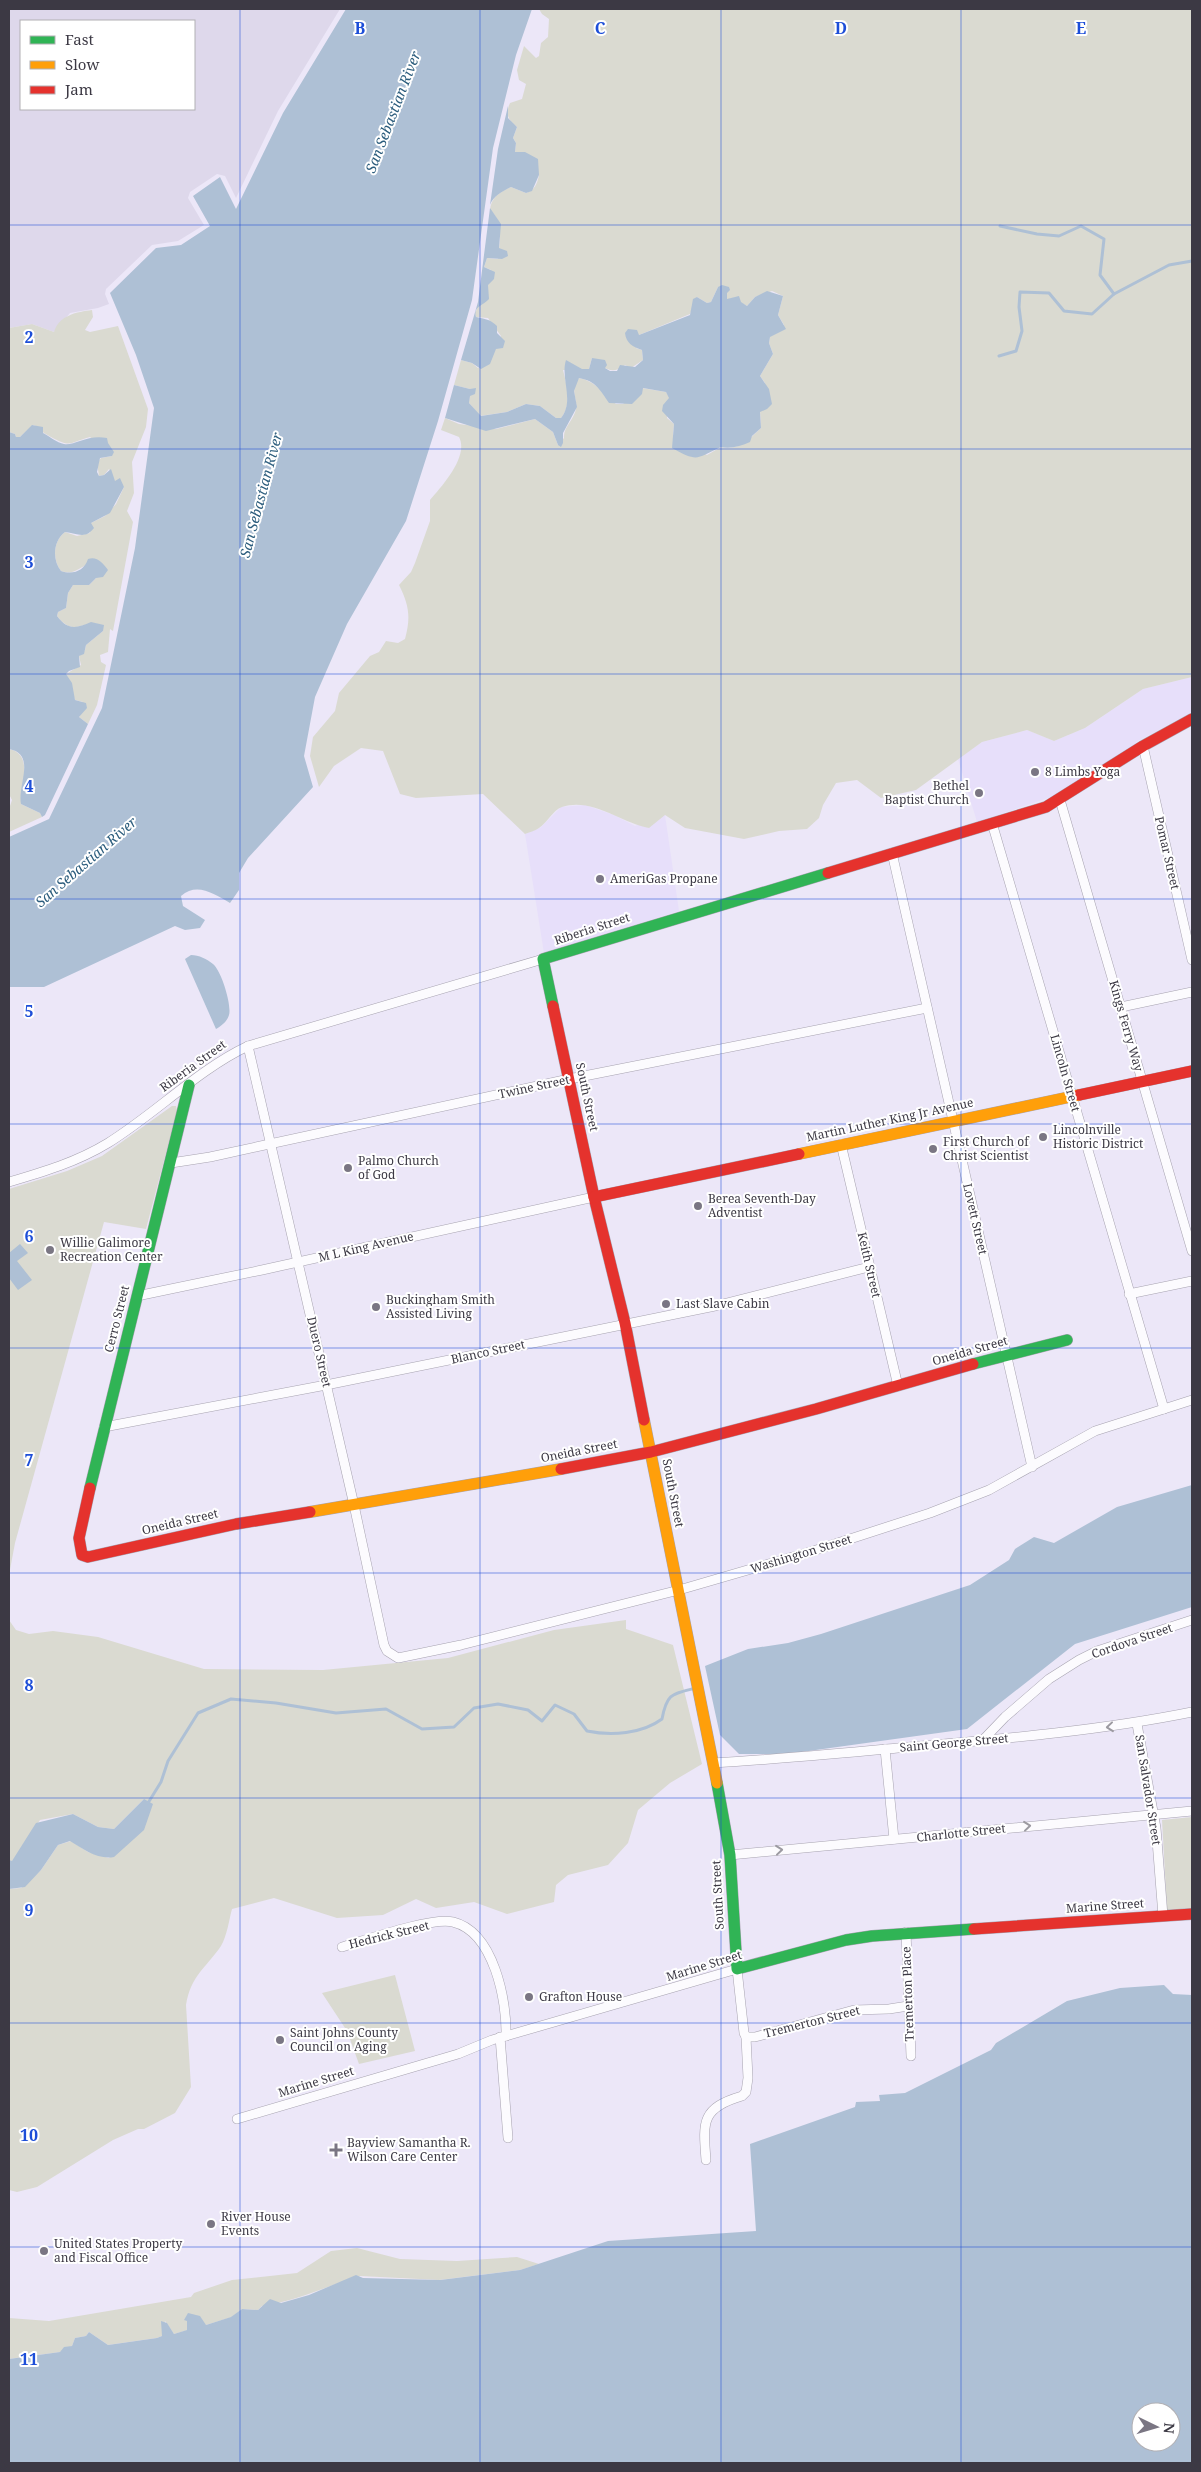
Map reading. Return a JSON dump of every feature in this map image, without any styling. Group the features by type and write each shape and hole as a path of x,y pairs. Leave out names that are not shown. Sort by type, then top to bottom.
{"street":[{"name":"Riberia Street","path":"9,1182 46,1171 93,1152 226,1058 248,1046 992,823 1060,800 1143,746 1192,719"},
{"name":"Pomar Street","path":"1143,746 1192,960"},
{"name":"Kings Ferry Way","path":"1060,800 1192,1251"},
{"name":"Lincoln Street","path":"992,823 1164,1409"},
{"name":"Lovett Street","path":"892,853 1032,1467"},
{"name":"South Street","path":"543,959 594,1197 625,1322 714,1762 730,1855 748,2078 746,2092 742,2096 718,2104 710,2114 704,2134 706,2160"},
{"path":"1121,1007 1192,992"},
{"name":"Twine Street","path":"171,1163 569,1079 927,1008"},
{"name":"Duero Street","path":"248,1046 272,1143 384,1645 392,1655"},
{"name":"Martin Luther King Jr Avenue","path":"594,1197 1192,1071"},
{"name":"Cerro Street","path":"88,1557 82,1555 79,1538 104,1427 189,1085"},
{"name":"Keith Street","path":"841,1144 898,1386"},
{"name":"M L King Avenue","path":"137,1296 594,1197"},
{"name":"Blanco Street","path":"104,1427 326,1385 625,1322 714,1306 869,1267"},
{"path":"1129,1294 1192,1281"},
{"name":"Oneida Street","path":"88,1557 236,1524 651,1452 898,1386 1006,1354 1067,1340"},
{"name":"Washington Street","path":"392,1655 405,1658 414,1656 679,1590 930,1513 989,1490 1095,1431 1192,1400"},
{"name":"Cordova Street","path":"982,1741 1049,1679 1079,1660 1097,1651 1192,1620"},
{"name":"Saint George Street","path":"714,1762 798,1758 982,1741 1137,1724 1192,1712"},
{"name":"San Salvador Street","path":"1137,1724 1156,1828 1163,1916"},
{"path":"885,1749 894,1839"},
{"name":"Charlotte Street","path":"730,1855 1192,1811"},
{"name":"Marine Street","path":"237,2118 458,2054 503,2036 846,1940 906,1932 1192,1914"},
{"name":"Hedrick Street","path":"342,1947 424,1924 452,1922 468,1929 485,1948 494,1964 507,2016 503,2036 508,2138"},
{"name":"Tremerton Place","path":"906,1932 910,2056"},
{"name":"Tremerton Street","path":"746,2037 756,2037 854,2010 890,2009 908,2006"}],"shaded area":[{"path":"9,9 340,9 278,111 236,198 225,176 217,174 190,192 188,198 204,225 178,241 152,245 106,289 105,294 109,304 70,313 54,332 32,324 9,328"},
{"path":"539,9 1192,9 1192,677 1143,689 1085,728 1054,741 1027,730 982,742 916,790 881,798 857,780 836,783 823,805 819,818 807,829 779,831 744,839 685,828 665,815 649,828 584,805 562,807 539,828 525,834 483,794 416,798 400,794 383,751 361,748 334,766 319,787 310,756 313,737 335,711 339,693 370,656 379,652 386,641 398,643 405,639 408,611 399,585 411,572 415,563 430,521 430,500 453,470 461,453 459,437 441,430 445,418 459,424 496,429 535,419 553,432 558,445 564,438 565,430 575,413 574,395 579,378 595,385 616,404 623,404 642,388 666,392 670,398 667,418 674,424 673,435 707,455 721,447 739,446 761,428 760,411 765,383 760,376 773,354 769,343 770,336 784,325 778,315 783,296 772,291 755,297 747,306 732,298 727,300 727,293 718,287 711,302 707,303 697,297 690,314 639,335 636,348 642,350 643,360 631,368 625,365 616,370 608,369 592,358 589,369 563,370 568,401 561,418 556,418 540,406 526,404 507,412 480,416 469,403 470,389 454,385 461,360 472,363 478,368 491,359 501,336 488,318 476,317 475,313 488,285 491,270 484,267 487,258 498,259 500,233 498,221 490,210 492,202 500,193 511,187 526,193 529,192 535,186 539,175 520,152 515,152 516,143 513,138 517,127 511,122 508,107 510,103 522,99 526,84 519,80 517,70 524,46 536,58 539,56 541,43 548,37 549,19"},
{"path":"92,310 93,317 85,330 90,332 118,326 148,409 146,427 132,462 134,493 127,511 133,522 113,631 110,629 108,652 100,655 101,662 106,665 97,705 88,724 79,717 83,711 83,702 75,700 66,674 81,665 79,656 85,650 86,645 103,631 100,625 94,624 69,626 63,623 57,616 58,612 66,608 68,593 73,585 89,585 96,578 86,565 72,572 61,571 56,562 55,551 58,540 65,532 77,536 90,533 91,523 105,516 116,504 124,487 115,482 109,469 104,475 99,476 97,463 101,458 112,456 90,437 74,443 67,443 51,437 39,427 33,425 20,437 16,437 15,434 9,432 9,328 32,324 54,332 56,326 69,315"},
{"path":"1192,677 1192,712 1136,742 1137,744 1057,795 977,822 958,759 982,742 1027,730 1054,741 1085,728 1143,689"},
{"path":"9,749 17,752 24,764 21,804 40,813 42,817 9,832 9,809 12,800 9,794"},
{"path":"585,805 614,815 635,826 665,815 679,911 544,953 525,834 540,828 561,807"},
{"path":"172,1106 176,1106 177,1111 146,1229 104,1222 15,1543 9,1575 9,1189 67,1171 102,1156"},
{"path":"9,1620 16,1630 29,1634 53,1631 98,1637 204,1669 323,1670 448,1658 554,1630 626,1620 626,1629 673,1645 702,1764 670,1783 638,1810 628,1843 608,1865 568,1875 556,1885 554,1902 507,1914 474,1902 436,1908 416,1899 383,1915 337,1918 274,1898 232,1909 221,1946 195,1979 188,1995 186,2005 191,2087 175,2113 144,2129 138,2129 113,2140 37,2187 17,2192 9,2190 9,1889 21,1888 41,1870 58,1845 71,1841 88,1852 109,1858 144,1799 114,1829 98,1827 73,1814 40,1820 12,1862 9,1860"},
{"path":"1192,1817 1192,1908 1167,1910 1162,1820"},
{"path":"395,1975 415,2051 359,2064 347,2031 322,1993"},
{"path":"357,2248 400,2259 457,2261 517,2257 539,2264 520,2270 439,2280 360,2276 300,2297 262,2306 258,2310 242,2309 232,2317 206,2325 187,2321 188,2330 174,2334 165,2321 162,2336 157,2338 108,2345 89,2332 86,2336 75,2338 72,2346 60,2352 9,2359 9,2318 49,2321 191,2297 194,2293 232,2280 297,2273 331,2251"}],"water":[{"name":"San Sebastian River","path":"346,9 532,9 516,55 493,148 472,300 438,421 406,521 347,624 315,697 304,756 313,787 248,858 239,873 239,890 230,903 205,891 193,890 187,892 181,896 183,906 205,920 200,928 185,930 175,926 44,987 9,987 9,837 49,819 102,708 135,548 154,408 136,355 110,293 156,248 181,245 210,226 193,196 220,177 236,209 283,113"},
{"path":"508,106 508,118 517,127 513,138 516,143 515,152 525,152 538,159 539,175 532,191 526,193 511,187 496,196 490,205 498,149"},
{"path":"490,208 501,224 499,248 507,251 508,256 502,259 487,258 484,267 495,272 494,279 488,285 489,299 477,308 475,313 476,317 490,321 497,326 497,333 505,341 503,348 496,349 490,364 481,369 472,363 461,360 478,302"},
{"path":"722,285 729,287 727,299 739,296 741,302 747,306 755,297 767,291 783,296 778,315 786,329 770,337 769,343 773,354 760,376 769,389 772,404 760,412 761,428 752,436 750,442 736,447 721,447 702,456 688,456 672,448 674,424 662,411 663,405 669,398 666,392 643,388 642,394 632,404 609,403 594,384 579,378 574,391 577,407 563,433 561,447 558,445 553,432 535,419 486,431 445,418 454,385 470,389 476,388 475,394 470,396 469,403 481,416 507,412 526,404 540,406 556,418 561,418 567,404 566,360 582,369 589,369 592,358 605,360 607,365 605,368 610,371 617,371 620,365 635,367 643,360 642,350 628,342 625,333 628,329 637,330 639,335 690,315 693,299 697,297 707,303 711,302 718,287"},
{"path":"32,425 43,427 43,433 64,444 100,437 107,438 114,452 112,456 100,458 97,472 99,476 104,475 111,469 115,481 120,478 124,487 110,513 91,523 94,528 91,532 81,535 65,532 56,545 56,562 61,571 78,571 91,558 100,561 108,570 103,577 96,578 89,585 73,585 68,593 66,608 58,612 57,616 69,626 77,627 91,622 104,625 103,631 86,645 84,654 79,656 80,667 66,674 72,683 75,700 86,703 87,708 79,717 88,724 45,815 42,817 40,813 21,804 20,797 24,764 22,757 17,752 9,749 9,432 15,434 16,437 20,437"},
{"path":"191,955 208,960 213,964 225,988 230,1010 229,1015 225,1022 216,1029 185,959"},
{"path":"20,1244 28,1253 17,1261 32,1280 18,1290 9,1278 9,1253"},
{"path":"1192,1485 1192,1607 1075,1644 967,1729 787,1754 739,1754 720,1735 705,1666 748,1649 788,1643 821,1634 970,1585 1009,1560 1015,1549 1034,1537 1054,1543 1117,1507"},
{"path":"144,1799 153,1804 144,1830 114,1857 108,1858 96,1855 70,1841 58,1845 41,1870 25,1887 9,1889 9,1860 12,1861 36,1823 73,1814 98,1827 114,1829"},
{"path":"1164,1985 1173,1994 1192,1995 1192,2463 9,2463 9,2359 60,2352 64,2347 72,2346 75,2338 86,2336 89,2332 108,2345 157,2338 162,2336 161,2321 167,2323 174,2334 187,2330 187,2321 184,2320 188,2313 200,2316 206,2325 231,2317 242,2309 258,2310 270,2299 281,2303 309,2295 356,2275 363,2278 440,2280 520,2270 608,2241 756,2231 750,2144 855,2107 856,2102 880,2101 879,2095 905,2093 991,2050 996,2043 1067,2001 1120,1988"}],"waterway":[{"path":"1000,226 1037,234 1059,236 1081,226 1104,239 1100,275 1114,294 1169,265 1192,261"},
{"path":"999,356 1016,351 1022,331 1019,307 1020,292 1049,293 1064,311 1092,314 1114,294"},
{"path":"148,1803 161,1782 168,1761 198,1713 231,1699 276,1703 336,1713 386,1709 422,1729 454,1727 474,1708 498,1704 528,1710 542,1721 555,1705 574,1714 587,1731 616,1733 636,1731 654,1724 662,1719 666,1704 672,1696 696,1688"}],"traffic: fast":[{"path":"553,1006 543,959 828,873"},
{"path":"90,1488 189,1085"},
{"path":"973,1364 1067,1340"},
{"path":"717,1783 730,1855 737,1969 846,1940 872,1936 974,1929"}],"traffic: slow":[{"path":"799,1154 1079,1095"},
{"path":"644,1420 717,1783"},
{"path":"310,1512 561,1469"}],"traffic: jam":[{"path":"828,873 1046,807 1143,746 1192,719"},
{"path":"553,1006 594,1197 625,1323 644,1420"},
{"path":"1079,1095 1192,1071"},
{"path":"594,1197 799,1154"},
{"path":"561,1469 651,1452 816,1409 973,1364"},
{"path":"90,1488 79,1538 82,1555 88,1557 236,1524 310,1512"},
{"path":"974,1929 1192,1914"}],"place":[{"name":"8 Limbs Yoga","path":"1035,772"},
{"name":"Bethel Baptist Church","path":"979,793"},
{"name":"AmeriGas Propane","path":"600,879"},
{"name":"Lincolnville Historic District","path":"1043,1137"},
{"name":"First Church of Christ Scientist","path":"933,1149"},
{"name":"Palmo Church of God","path":"348,1168"},
{"name":"Berea Seventh-Day Adventist","path":"698,1206"},
{"name":"Willie Galimore Recreation Center","path":"50,1250"},
{"name":"Last Slave Cabin","path":"666,1304"},
{"name":"Buckingham Smith Assisted Living","path":"376,1307"},
{"name":"Grafton House","path":"529,1997"},
{"name":"Saint Johns County Council on Aging","path":"280,2040"},
{"name":"Bayview Samantha R. Wilson Care Center","path":"336,2150"},
{"name":"River House Events","path":"211,2224"},
{"name":"United States Property and Fiscal Office","path":"44,2251"}]}
